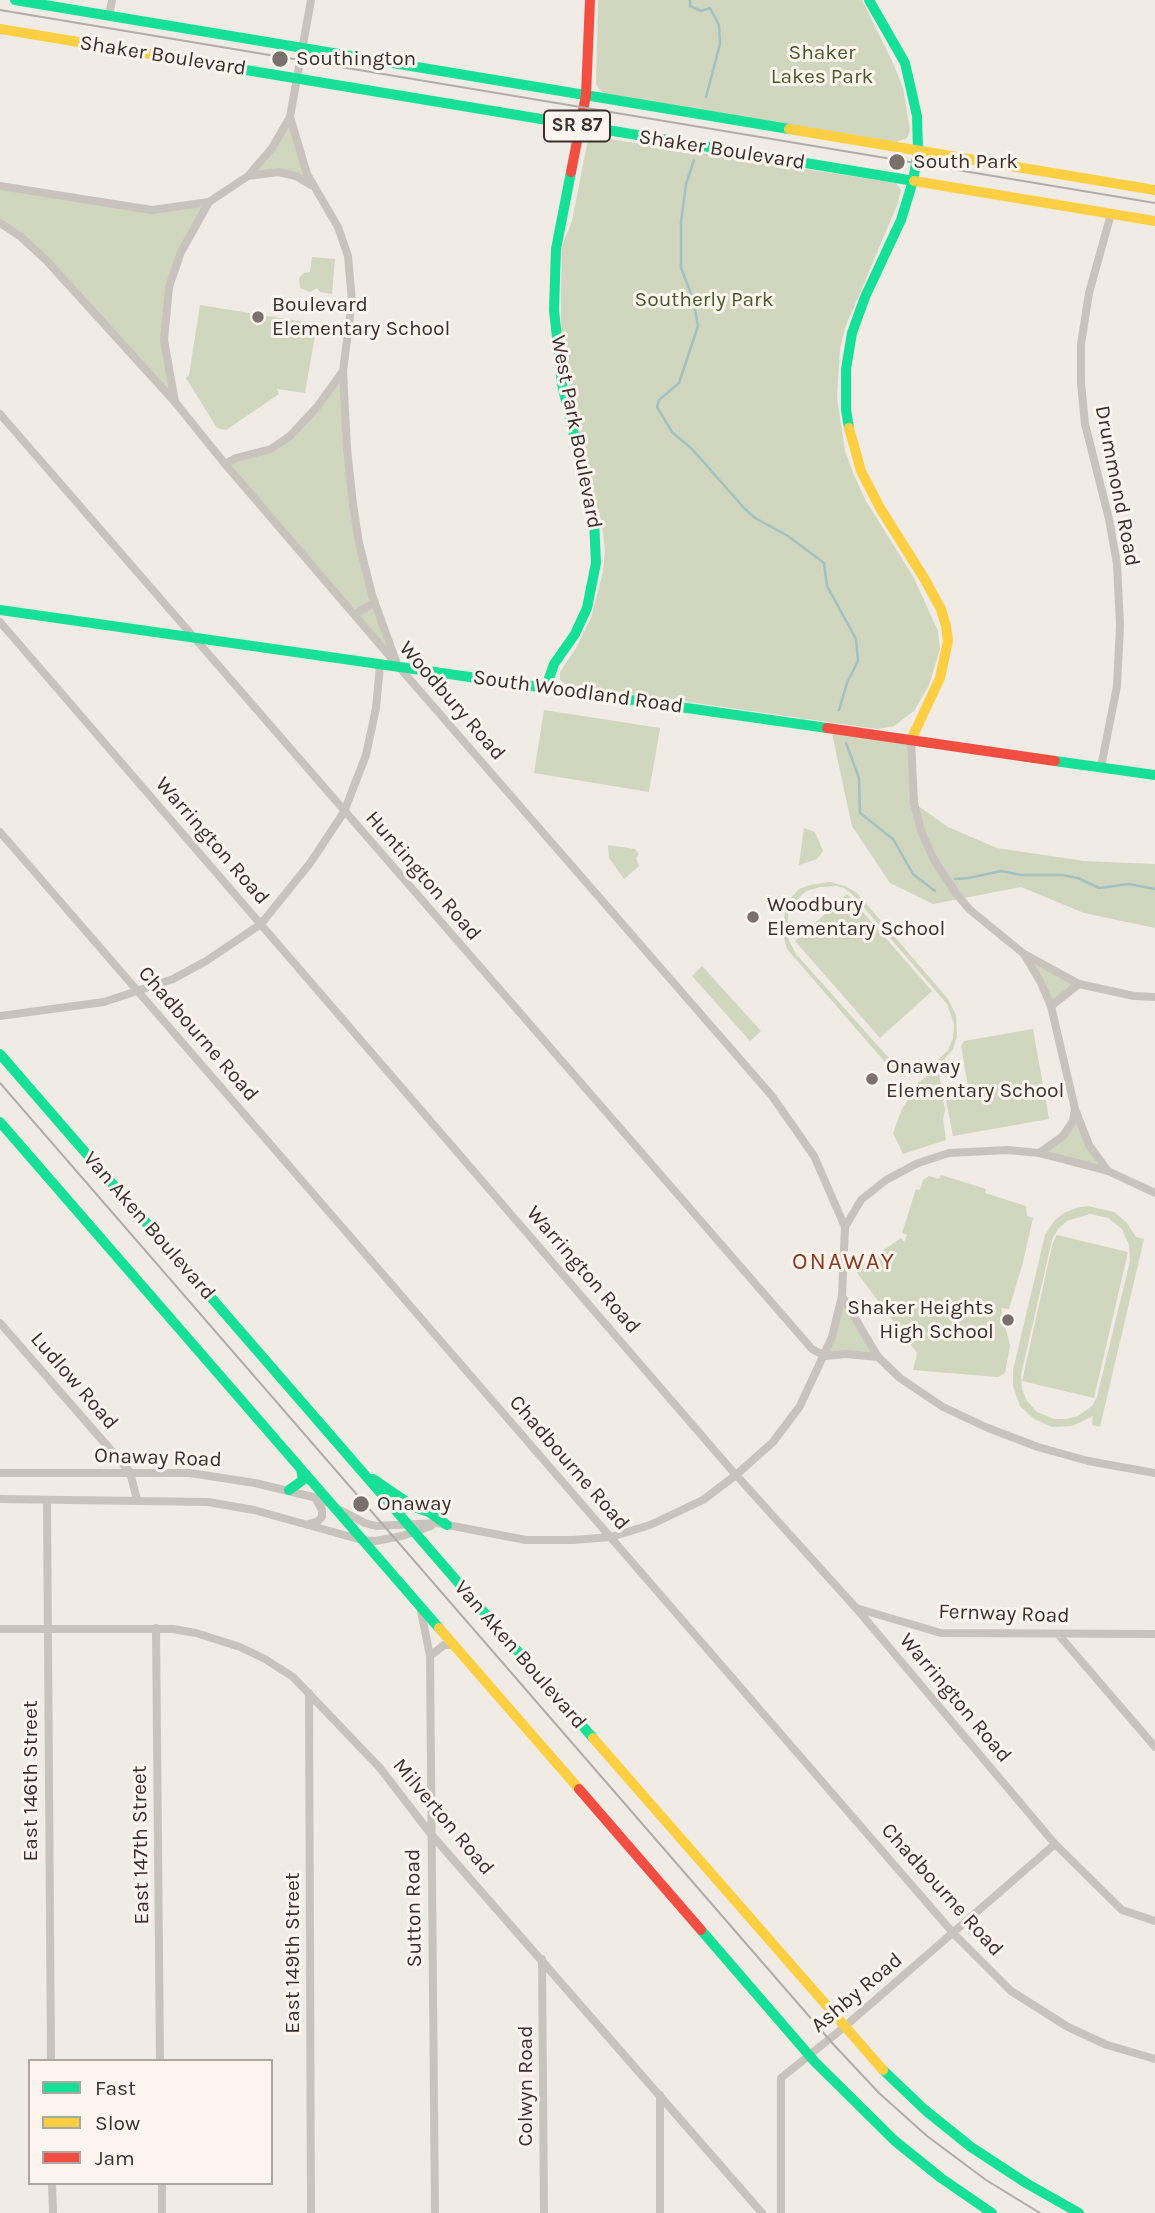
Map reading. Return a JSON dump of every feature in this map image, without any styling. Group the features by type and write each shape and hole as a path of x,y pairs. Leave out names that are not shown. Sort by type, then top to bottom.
{"main road":[{"name":"Shaker Boulevard","path":"15,0 1155,190"},
{"name":"West Park Boulevard","path":"546,687 554,664 575,634 587,608 596,563 594,520 562,384 554,310 556,248 586,95 590,0"},
{"path":"869,0 905,63 917,116 918,151 913,181 901,220 858,315 848,352 846,390 849,430 861,471 874,497 925,578 941,609 946,626 948,641 940,678 911,740"},
{"name":"Shaker Boulevard","path":"0,29 1155,221"},
{"name":"South Woodland Road","path":"0,610 1155,775"},
{"name":"Van Aken Boulevard","path":"0,1054 843,2028 891,2079 955,2135 1008,2172 1079,2213"},
{"name":"Van Aken Boulevard","path":"0,1122 809,2055 855,2104 895,2141 949,2184 992,2213"},
{"path":"289,1490 303,1480 301,1469"},
{"path":"362,1473 414,1507 429,1512 442,1524"}],"street":[{"path":"109,16 112,0"},
{"path":"0,186 152,210 209,202 248,176 272,148 290,117 311,0"},
{"path":"290,117 307,174 338,227 350,268 351,316 344,371 347,449 353,504 359,543 375,602 399,667"},
{"path":"248,176 268,172 286,173 315,188"},
{"path":"175,402 164,340 169,287 181,252 209,202"},
{"name":"Drummond Road","path":"1101,767 1117,686 1120,626 1115,553 1085,424 1081,344 1089,293 1111,214"},
{"name":"Woodbury Road","path":"0,223 21,237 46,260 175,402 399,667 772,1096 814,1156 845,1227"},
{"path":"225,464 271,449 290,436 317,407 344,371"},
{"name":"Huntington Road","path":"0,414 812,1349 825,1356"},
{"path":"355,614 375,602"},
{"name":"Warrington Road","path":"0,622 736,1475 856,1608 1055,1844 1122,1910 1155,1921"},
{"path":"0,1016 104,1002 173,979 206,961 261,923 311,862 344,812 366,755 376,708 380,665"},
{"path":"911,740 911,776 918,821 933,858 969,909 1024,954 1079,984 1155,998"},
{"name":"Chadbourne Road","path":"0,832 954,1934 1011,1991 1068,2027 1107,2045 1155,2059"},
{"path":"1024,954 1051,1006 1075,1109 1089,1145 1108,1171"},
{"path":"1051,1006 1079,984"},
{"path":"1039,1153 1062,1136 1073,1121 1075,1109"},
{"path":"442,1524 526,1540 611,1537 650,1525 703,1500 736,1475 773,1442 800,1406 825,1356 842,1296 845,1227 862,1200 873,1190 893,1175 918,1163 948,1153 979,1150 1039,1153 1108,1171 1155,1193"},
{"path":"842,1296 878,1357 922,1394 988,1428 1038,1447 1088,1461 1155,1473"},
{"name":"Ludlow Road","path":"0,1323 130,1472 137,1500"},
{"path":"825,1356 846,1354 878,1357"},
{"name":"Onaway Road","path":"0,1473 130,1472 212,1475 313,1497 376,1526 411,1528 442,1524"},
{"path":"309,1524 322,1517 320,1502 313,1497"},
{"name":"Onaway Road","path":"0,1499 208,1502 254,1510 362,1540 384,1540 411,1528"},
{"name":"East 146th Street","path":"47,1501 51,2059"},
{"name":"Sutton Road","path":"419,1603 430,1656 435,2213"},
{"name":"Fernway Road","path":"856,1608 941,1633 1155,1634"},
{"name":"Milverton Road","path":"0,1629 156,1628 196,1633 240,1647 293,1677 380,1768 430,1833 762,2213"},
{"name":"East 147th Street","path":"156,1628 160,2059"},
{"path":"1058,1634 1155,1747"},
{"path":"430,1656 444,1645 456,1646"},
{"name":"East 149th Street","path":"309,1693 311,2213"},
{"name":"Ashby Road","path":"781,2213 780,2078 954,1934 1055,1844"},
{"name":"Colwyn Road","path":"542,1959 544,2213"},
{"path":"660,2095 660,2213"},
{"path":"52,2185 52,2213"},
{"path":"162,2185 162,2213"}],"green space":[{"name":"Shaker Lakes Park","path":"598,0 862,0 903,88 910,130 907,138 896,142 605,94 596,84"},
{"path":"290,117 315,188 286,173 248,176"},
{"name":"Southerly Park","path":"596,137 896,183 901,190 898,203 845,328 840,349 837,398 845,451 854,475 866,501 914,578 938,631 940,649 929,685 914,711 894,726 878,729 863,727 565,684 560,680 560,672 591,618 603,572 605,550 602,524 576,427 561,334 562,246 572,221 587,144 590,139"},
{"path":"0,186 135,208 209,202 181,252 164,324 175,402 46,261 0,223"},
{"path":"312,257 335,259 332,294 320,292 317,288 310,292 300,288 299,278 310,272"},
{"path":"200,305 317,324 305,393 277,389 279,394 226,430 217,428 186,378 189,375"},
{"path":"343,371 359,543 399,667 225,464 254,455 290,437"},
{"path":"544,710 660,728 649,792 534,773"},
{"path":"831,729 911,740 914,803 948,827 997,848 1084,861 1155,864 1155,928 1084,913 1021,887 933,904 890,883 852,826"},
{"path":"804,828 815,832 823,851 817,859 799,865"},
{"path":"608,845 635,849 639,854 636,858 639,866 624,879 609,858"},
{"path":"830,882 857,893 948,999 956,1015 957,1036 953,1049 940,1064 927,1070 912,1072 894,1068 884,1061 787,949 782,931 787,902 799,889","holes":["820,887 844,888 947,1004 954,1024 953,1038 948,1050 937,1061 926,1066 906,1065 888,1057 796,954 789,941 788,916 793,904 806,891"]},
{"path":"847,894 932,991 880,1038 795,941"},
{"path":"1024,954 1079,984 1051,1006"},
{"path":"702,966 761,1031 750,1041 692,976"},
{"path":"1033,1029 1049,1119 953,1136 944,1090 968,1086 961,1046 964,1041"},
{"path":"939,1073 945,1110 943,1119 946,1140 903,1154 893,1133 902,1109 919,1082 929,1075"},
{"path":"1075,1109 1085,1135 1108,1171 1039,1153 1063,1136"},
{"path":"941,1175 986,1189 985,1193 1026,1206 1027,1216 1033,1218 1009,1309 1001,1308 1010,1346 1005,1373 998,1377 913,1370 917,1353 855,1270 901,1238 904,1242 907,1235 902,1233 916,1189 920,1190 923,1180 929,1176 939,1179"},
{"path":"1088,1206 1114,1212 1127,1223 1136,1237 1144,1239 1100,1427 1092,1425 1093,1416 1072,1426 1052,1427 1034,1419 1020,1406 1013,1386 1013,1370 1045,1235 1055,1220 1076,1208","holes":["1090,1214 1108,1218 1122,1229 1129,1245 1130,1261 1097,1397 1092,1406 1078,1416 1054,1419 1037,1412 1027,1401 1022,1389 1021,1375 1052,1240 1058,1229 1067,1221"]},
{"path":"1057,1235 1128,1252 1094,1398 1022,1381 1053,1242"},
{"path":"842,1296 878,1357 825,1356"}],"waterway":[{"path":"690,0 690,6 701,11 710,8 719,25 720,44 706,97"},
{"path":"694,160 686,184 681,222 681,268 693,299 698,326 679,383 659,400 657,407 672,432 692,449 745,509 824,563 827,586 856,639 858,661 847,683 839,710"},
{"path":"846,743 859,778 860,813 893,839 913,874 935,891"},
{"path":"955,879 1001,871 1021,875 1062,875 1078,878 1099,888 1129,884 1155,889"}],"tram line":[{"path":"0,10 1155,203"},
{"path":"0,1083 834,2045 879,2093 927,2136 986,2180 1040,2213"}],"traffic: fast":[{"path":"15,0 789,129"},
{"path":"849,428 846,369 852,333 865,297 901,220 913,181 918,151 917,116 905,63 869,0"},
{"path":"222,66 914,181"},
{"path":"546,687 554,664 575,634 587,608 596,563 594,520 562,384 554,310 556,249 571,172"},
{"path":"0,610 827,728"},
{"path":"1055,761 1155,775"},
{"path":"0,1054 593,1738"},
{"path":"0,1122 439,1628"},
{"path":"289,1490 303,1480 301,1469"},
{"path":"373,1479 414,1507 429,1512 447,1525"},
{"path":"701,1930 815,2062 895,2141 941,2178 992,2213"},
{"path":"883,2070 925,2110 971,2147 1079,2213"}],"traffic: slow":[{"path":"0,29 222,66"},
{"path":"789,129 1155,190"},
{"path":"914,181 1155,221"},
{"path":"849,428 861,471 880,508 924,578 941,609 946,626 948,641 940,678 911,740"},
{"path":"439,1628 579,1789"},
{"path":"593,1738 883,2070"}],"traffic: jam":[{"path":"571,172 586,95 590,0"},
{"path":"827,728 1055,761"},
{"path":"579,1789 701,1930"}],"place":[{"name":"Southington","path":"280,59"},
{"name":"South Park","path":"897,162"},
{"name":"Boulevard Elementary School","path":"258,317"},
{"name":"Woodbury Elementary School","path":"753,917"},
{"name":"Onaway Elementary School","path":"872,1079"},
{"name":"Shaker Heights High School","path":"1008,1320"},
{"name":"Onaway","path":"361,1504"}],"district":[{"name":"ONAWAY","path":"844,1262"}]}
